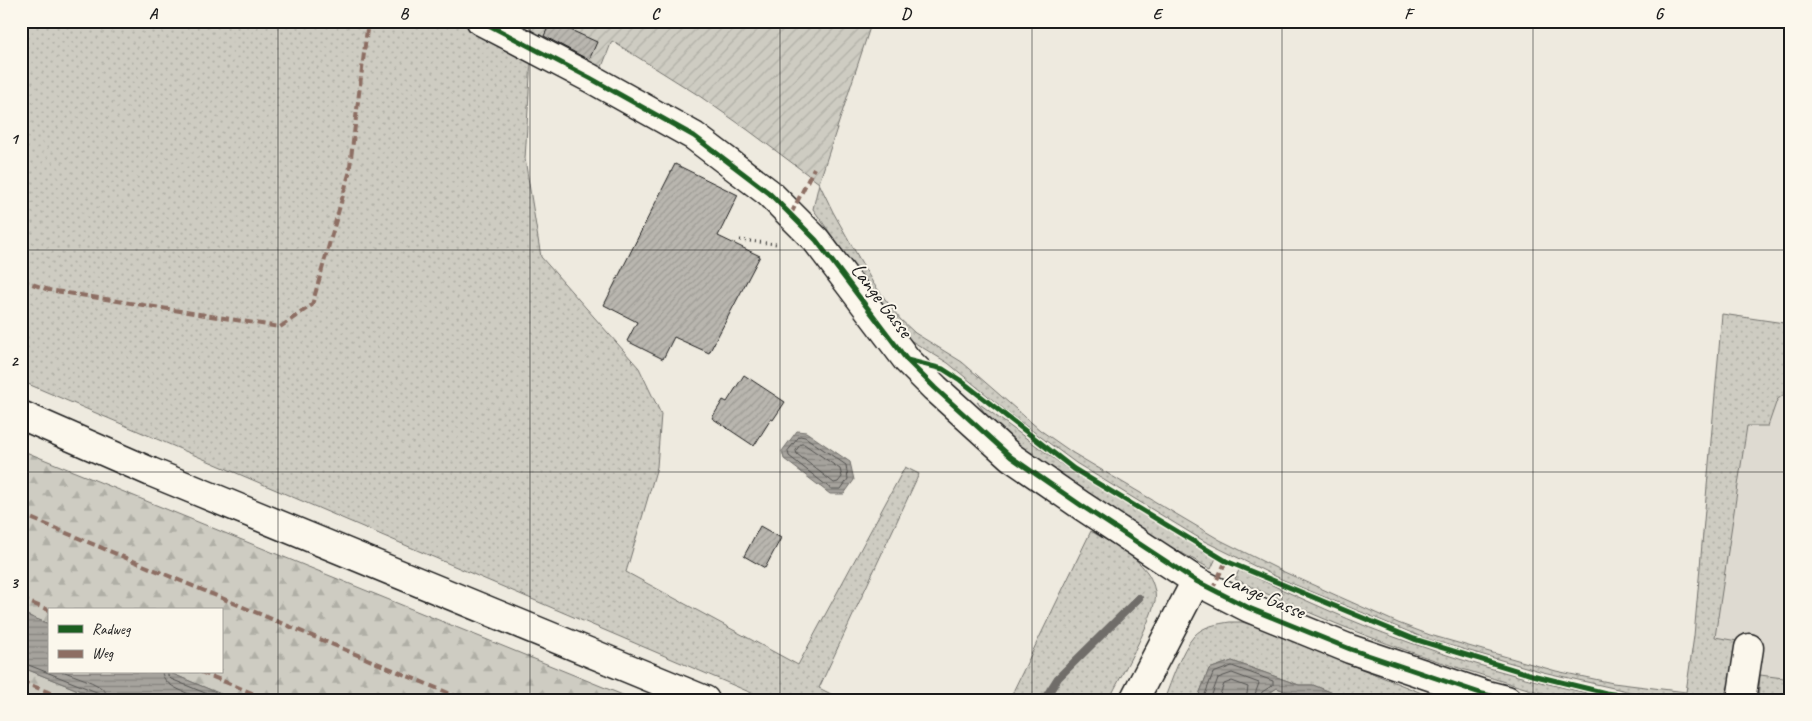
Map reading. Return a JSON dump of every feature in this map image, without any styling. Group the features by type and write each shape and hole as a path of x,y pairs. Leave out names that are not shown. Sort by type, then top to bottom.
{"street":[{"name":"Lange Gasse","path":"481,21 664,118 720,154 769,193 816,240 907,360 964,416 1011,457 1047,483 1196,581 1249,608 1341,645 1490,698"},
{"path":"21,415 160,476 705,700"},
{"name":"Lange Gasse","path":"1137,697 1196,581"},
{"path":"1741,700 1749,648"}],"path":[{"path":"740,240 776,244"}],"shaded area":[{"path":"1722,314 1791,324 1791,700 1685,700 1694,636"}],"green space":[{"path":"21,21 456,21 531,60 525,159 541,257 639,368 661,414 657,467 626,572 798,665 905,467 919,474 819,688 843,700 768,700 21,381"},
{"path":"533,21 872,21 819,183 698,95 612,41 600,72 526,35"},
{"path":"819,183 873,283 900,319 915,333 962,362 1040,430 1073,453 1220,540 1282,571 1398,623 1430,635 1556,671 1613,683 1686,692 1694,636 1722,314 1791,324 1791,388 1777,400 1768,426 1747,426 1715,637 1737,641 1730,679 1725,694 1721,700 1686,700 1631,692 1543,672 1424,638 1281,579 1204,541 1076,463 1011,415 948,363 910,340 897,327 813,209"},
{"path":"977,402 1072,472 1216,558 1211,569 1138,529 1030,455 997,429"},
{"path":"21,450 635,700 235,700 173,674 222,674 222,608 48,608 48,624 21,613"},
{"path":"1091,531 1121,549 1142,566 1151,578 1155,590 1155,601 1141,638 1109,700 1009,700"},
{"path":"1239,570 1348,619 1414,644 1515,675 1619,700 1585,700 1551,695 1419,655 1295,607 1235,579"},
{"path":"1230,622 1242,622 1257,627 1439,700 1334,700 1333,693 1313,685 1299,685 1232,661 1209,669 1197,700 1164,700 1181,658 1194,636 1206,628"},
{"path":"21,667 103,700 21,700"},
{"path":"1760,675 1791,679 1791,700 1758,700"},
{"path":"1277,688 1295,695 1300,700 1264,700 1266,695"}],"water":[{"path":"797,431 806,432 850,462 854,480 844,494 830,494 784,459 782,451"},
{"path":"21,613 48,624 48,674 173,674 235,700 103,700 21,667"},
{"path":"1232,661 1299,685 1313,685 1333,693 1334,700 1300,700 1295,695 1277,688 1266,695 1264,700 1197,700 1209,669"}],"building":[{"path":"551,21 597,42 589,60 544,36"},
{"path":"675,164 738,195 718,236 760,256 709,353 674,337 663,359 627,341 637,322 604,305"},
{"path":"744,375 785,402 773,420 771,419 754,446 712,418 723,400 727,402"},
{"path":"760,526 781,538 765,568 744,556"}],"waterway":[{"path":"1044,700 1058,678 1139,598"}],"marked path":[{"path":"21,280 49,290 280,327 312,305 349,174 368,21"},
{"path":"791,214 814,168"},
{"path":"21,514 465,700"},
{"path":"1212,590 1226,561"},
{"path":"21,599 48,610"},
{"path":"206,674 269,700"},
{"path":"21,681 67,700"}],"cycle path":[{"path":"481,21 590,78 694,136 769,193 816,240 907,360 1011,457 1082,506 1196,581 1249,608 1350,649 1483,694 1507,700"},
{"path":"907,360 943,369 960,380 1074,469 1226,561 1414,639 1532,675 1606,693 1653,700"}]}
